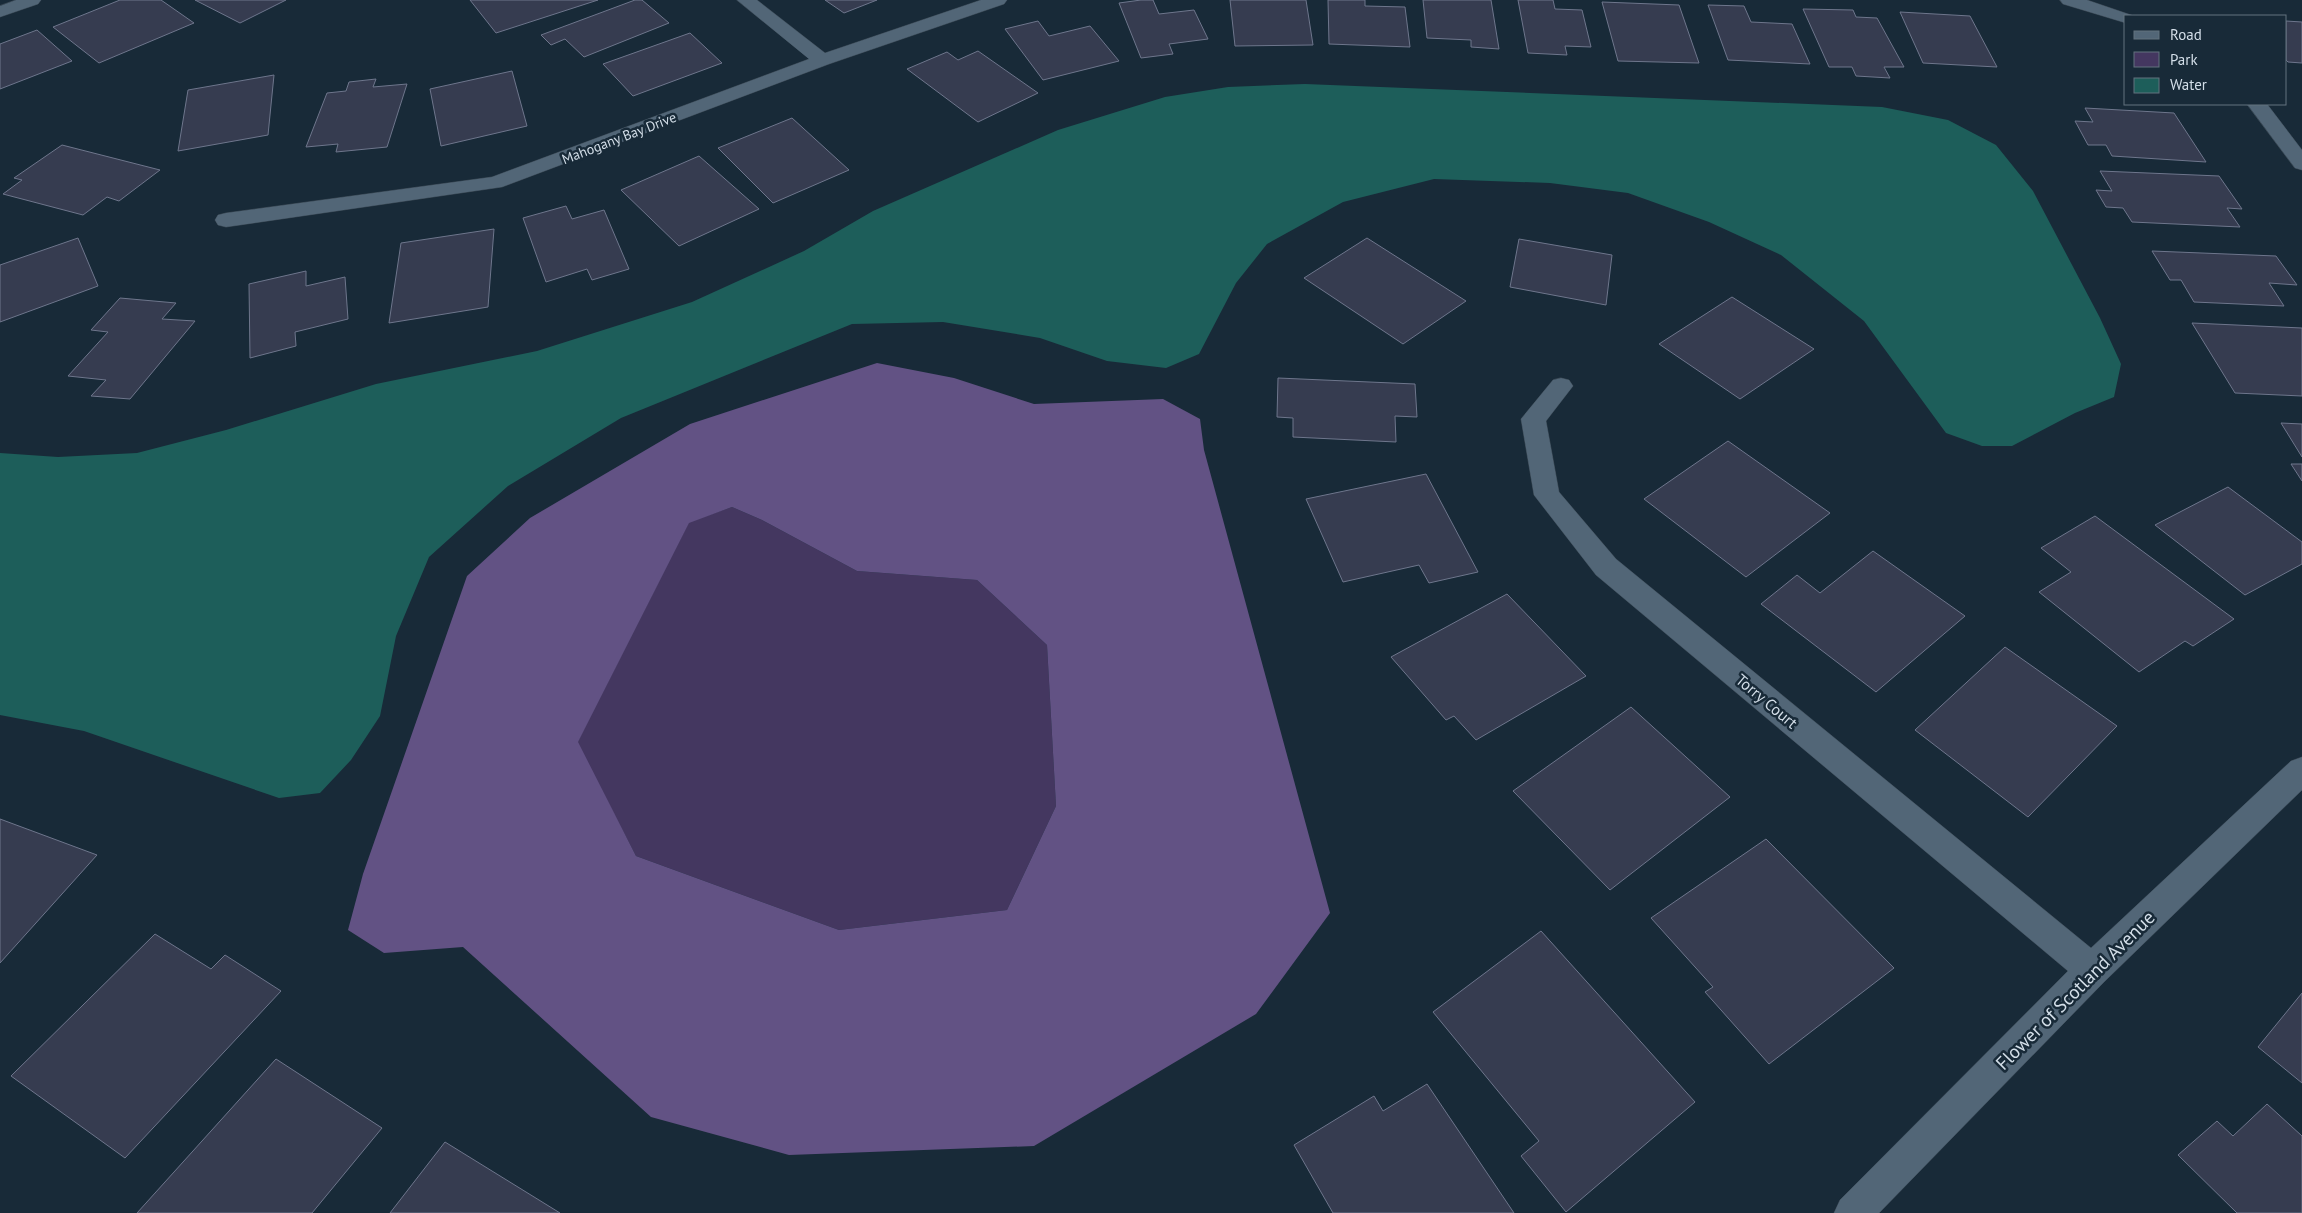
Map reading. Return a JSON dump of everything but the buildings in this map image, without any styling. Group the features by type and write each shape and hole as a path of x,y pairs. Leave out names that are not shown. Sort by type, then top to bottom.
{"street":[{"path":"0,12 32,0"},
{"path":"746,0 822,60"},
{"name":"Mahogany Bay Drive","path":"226,220 496,183 822,60 998,0"},
{"path":"2069,0 2124,17"},
{"path":"2258,105 2302,164"},
{"name":"Torry Court","path":"1561,386 1533,419 1547,495 1606,567 2092,970"},
{"name":"Flower of Scotland Avenue","path":"1853,1213 2092,970 2302,770"}],"green space":[{"path":"732,507 762,520 857,571 977,580 1047,645 1056,806 1007,910 839,930 636,856 577,743 689,522"}],"shaded area":[{"path":"877,363 954,378 1034,404 1163,399 1200,419 1204,450 1330,913 1256,1014 1034,1146 789,1155 651,1117 463,947 384,953 348,930 363,874 467,576 530,518 690,424","holes":["732,507 762,520 857,571 977,580 1047,645 1056,806 1007,910 839,930 636,856 578,742 689,523"]}],"water":[{"path":"1305,84 1882,107 1948,120 1996,145 2033,191 2100,318 2121,364 2114,397 2075,413 2012,446 1982,446 1946,433 1864,321 1781,255 1709,222 1628,193 1550,183 1434,179 1343,202 1267,244 1236,283 1199,354 1166,368 1107,361 1040,338 943,322 852,324 621,418 508,486 429,557 396,636 380,716 351,760 320,793 279,798 84,731 0,715 0,453 58,457 137,453 226,430 376,384 537,351 692,302 804,251 873,211 1058,130 1165,97 1228,87"}]}
